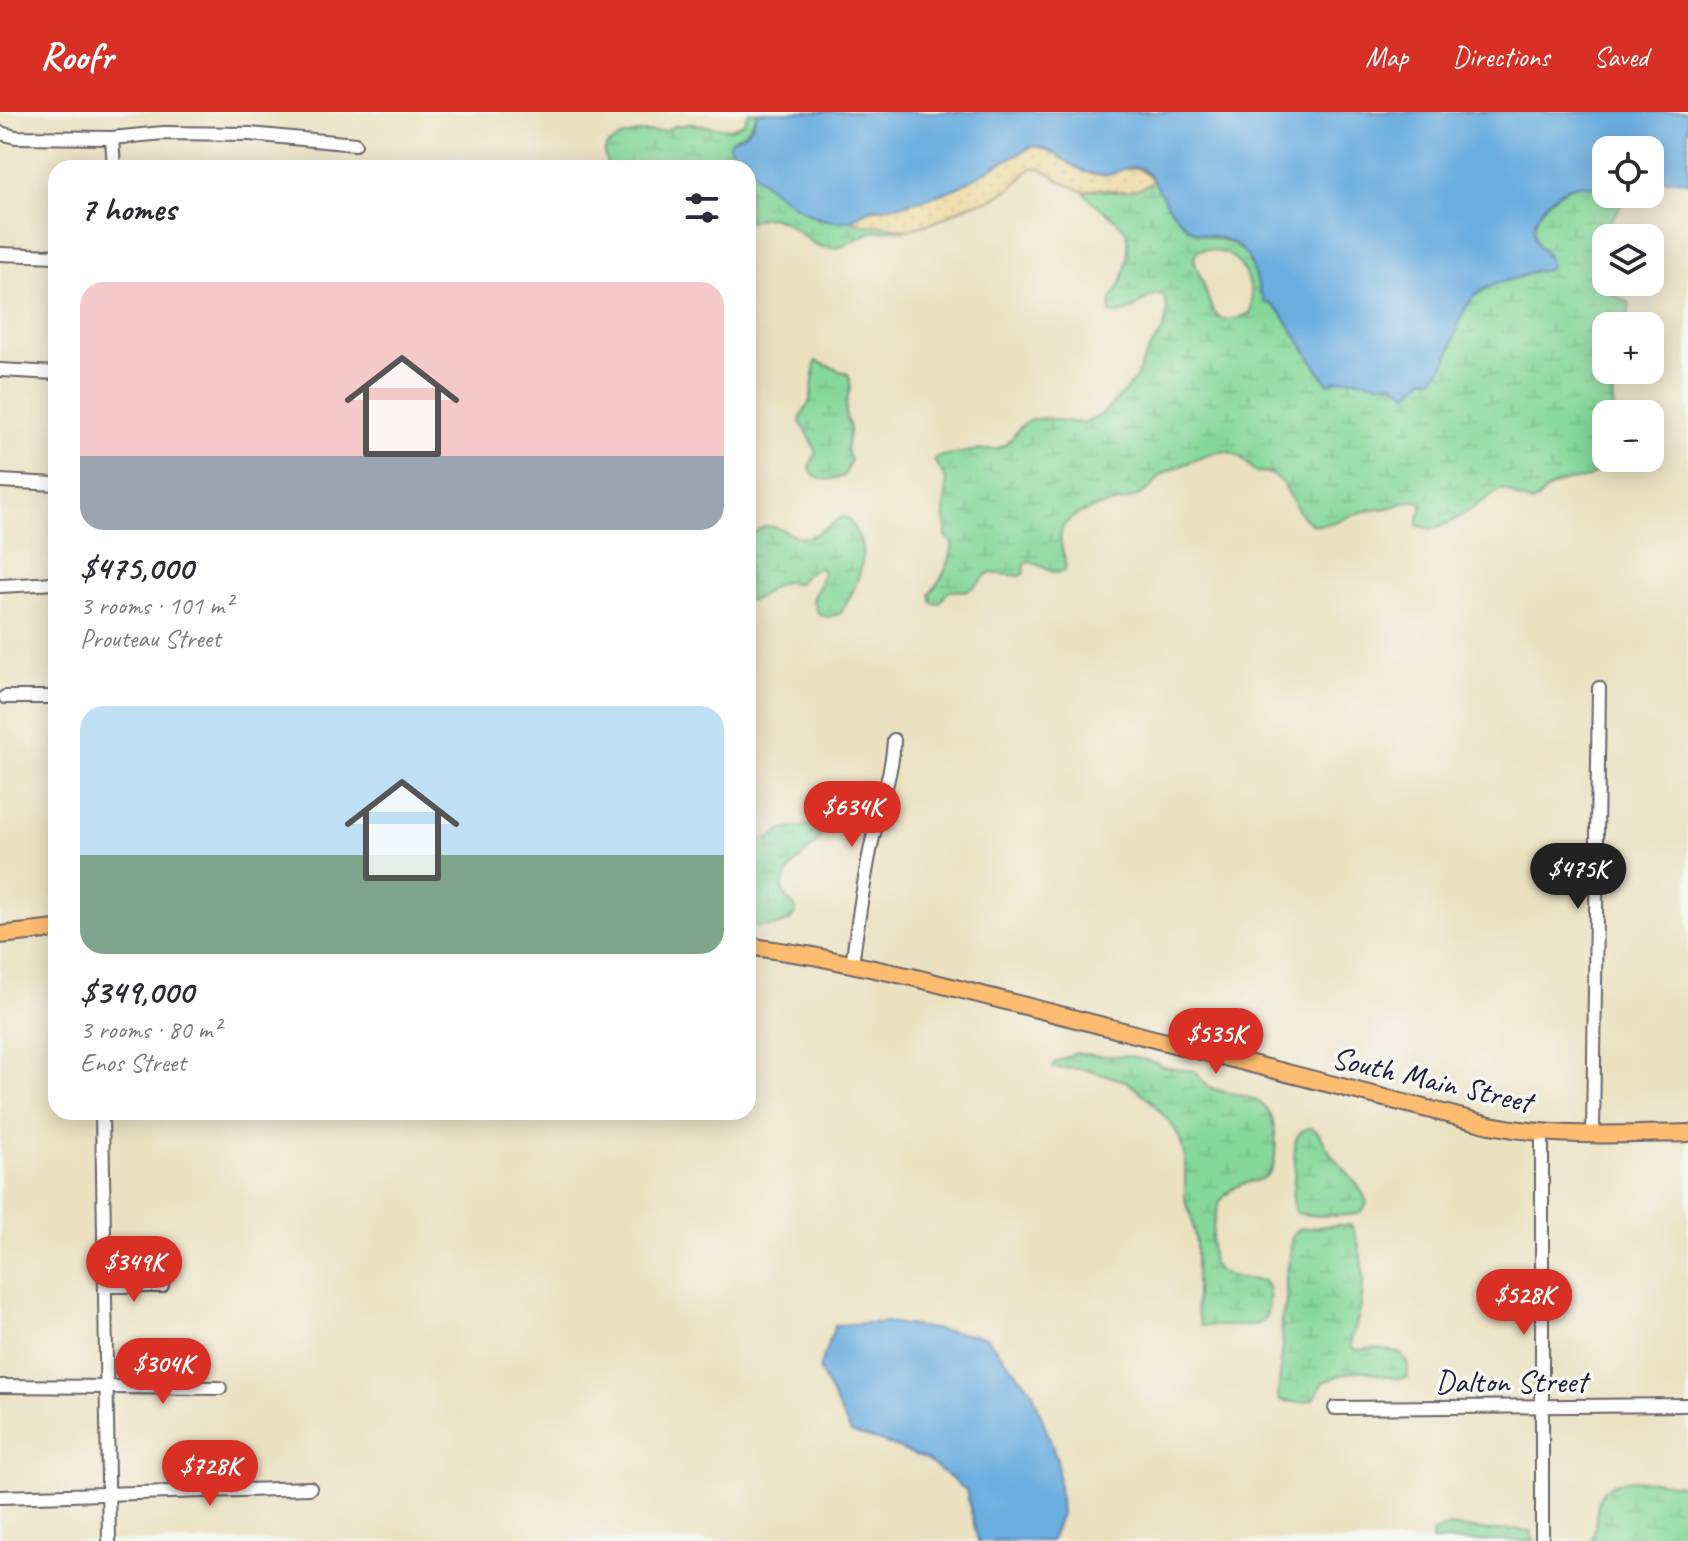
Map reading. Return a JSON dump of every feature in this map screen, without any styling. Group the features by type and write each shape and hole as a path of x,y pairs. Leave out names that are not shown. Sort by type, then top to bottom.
{"main road":[{"path":"0,935 48,930"},
{"name":"South Main Street","path":"756,947 912,977 1490,1125 1542,1133 1688,1133"}],"street":[{"path":"0,133 16,137 112,138 163,133 250,134 355,144"},
{"path":"112,138 113,160"},
{"path":"0,254 48,256"},
{"path":"0,370 48,373"},
{"path":"0,481 48,484"},
{"path":"0,586 48,583"},
{"path":"1593,1134 1599,688"},
{"path":"5,697 48,697"},
{"path":"852,964 864,883 892,767 894,740"},
{"path":"102,1120 109,1541"},
{"path":"1542,1133 1542,1541"},
{"path":"106,1286 162,1286"},
{"path":"0,1386 220,1388"},
{"name":"Dalton Street","path":"1335,1408 1688,1405"},
{"path":"0,1497 310,1488"}],"green space":[{"path":"749,112 758,112 748,129 731,139 742,160 606,160 604,154 606,147 621,137 637,133 665,131 674,126 691,124 731,129 744,123"},
{"path":"756,173 765,184 818,219 852,220 865,225 908,230 873,232 839,247 828,248 817,245 781,221 772,217 756,220"},
{"path":"1154,181 1166,202 1187,227 1196,233 1232,243 1246,254 1257,276 1260,293 1282,314 1328,384 1351,379 1400,387 1425,378 1448,356 1462,313 1473,297 1499,281 1546,271 1548,255 1536,242 1533,231 1539,213 1563,191 1583,185 1592,186 1592,208 1620,208 1610,224 1592,224 1592,296 1615,296 1630,303 1629,312 1592,312 1592,384 1613,384 1613,400 1592,400 1592,472 1596,472 1553,486 1532,503 1500,490 1453,521 1433,529 1418,526 1423,505 1419,501 1317,525 1303,517 1275,477 1255,472 1235,454 1219,452 1167,472 1137,496 1073,517 1061,534 1065,571 1051,571 1028,561 1020,576 989,573 970,589 954,590 944,596 939,604 932,603 930,594 945,571 953,545 946,536 946,484 935,458 1006,445 1022,425 1032,420 1078,423 1092,420 1133,382 1162,332 1167,311 1162,294 1148,298 1125,313 1110,313 1111,300 1126,265 1127,235 1120,224 1084,192 1141,188","holes":["1197,251 1217,251 1241,266 1251,289 1250,313 1240,318 1225,320 1215,314 1196,266 1194,258"]},
{"path":"816,361 848,374 850,380 846,412 850,427 846,450 851,460 844,476 834,479 818,478 811,471 810,465 816,454 800,422 810,400"},
{"path":"842,517 848,518 861,544 862,565 857,582 840,614 828,617 819,615 812,599 823,572 819,567 798,583 780,583 756,598 756,532 770,526 802,537 822,531"},
{"path":"813,825 824,828 814,846 786,877 782,889 796,909 794,916 777,926 756,926 756,840 770,839 781,830"},
{"path":"1075,1053 1131,1056 1162,1067 1194,1071 1211,1088 1251,1098 1270,1114 1276,1144 1272,1168 1261,1179 1235,1187 1221,1200 1211,1247 1214,1264 1221,1272 1264,1281 1267,1285 1269,1301 1263,1322 1250,1326 1201,1326 1196,1308 1196,1243 1185,1200 1185,1157 1180,1139 1173,1126 1149,1099 1126,1081 1083,1069 1053,1068 1054,1063"},
{"path":"1311,1128 1360,1188 1367,1202 1362,1211 1337,1216 1296,1213 1293,1196 1295,1145 1300,1132"},
{"path":"1351,1225 1359,1246 1362,1269 1361,1304 1351,1346 1355,1350 1379,1348 1401,1354 1408,1365 1408,1377 1352,1372 1323,1382 1316,1396 1309,1401 1280,1400 1281,1321 1286,1303 1286,1275 1292,1235 1299,1229"},
{"path":"1626,1480 1688,1486 1688,1535 1683,1541 1591,1541 1602,1493 1606,1488"},
{"path":"1450,1526 1531,1532 1534,1541 1431,1541 1433,1532"}],"sand":[{"path":"1034,146 1094,173 1105,175 1136,168 1154,181 1133,190 1084,192 1040,168 1031,168 1010,189 988,201 971,204 935,222 908,230 865,225 852,220 870,210 940,194"}],"water":[{"path":"758,112 1688,112 1688,183 1664,180 1664,136 1592,136 1592,186 1580,185 1563,190 1542,208 1535,224 1535,238 1551,266 1495,284 1477,294 1461,318 1441,370 1434,378 1425,378 1409,393 1391,383 1348,379 1328,384 1282,314 1264,301 1246,254 1230,241 1199,233 1186,226 1165,201 1152,178 1140,168 1131,167 1105,175 1093,174 1047,150 1032,147 942,194 871,209 850,220 834,221 817,217 782,197 756,176 756,160 741,160 728,144 749,130"},
{"path":"887,1322 986,1337 1032,1390 1057,1459 1061,1513 1051,1541 978,1541 966,1490 927,1460 851,1433 819,1369 835,1325"}]}
